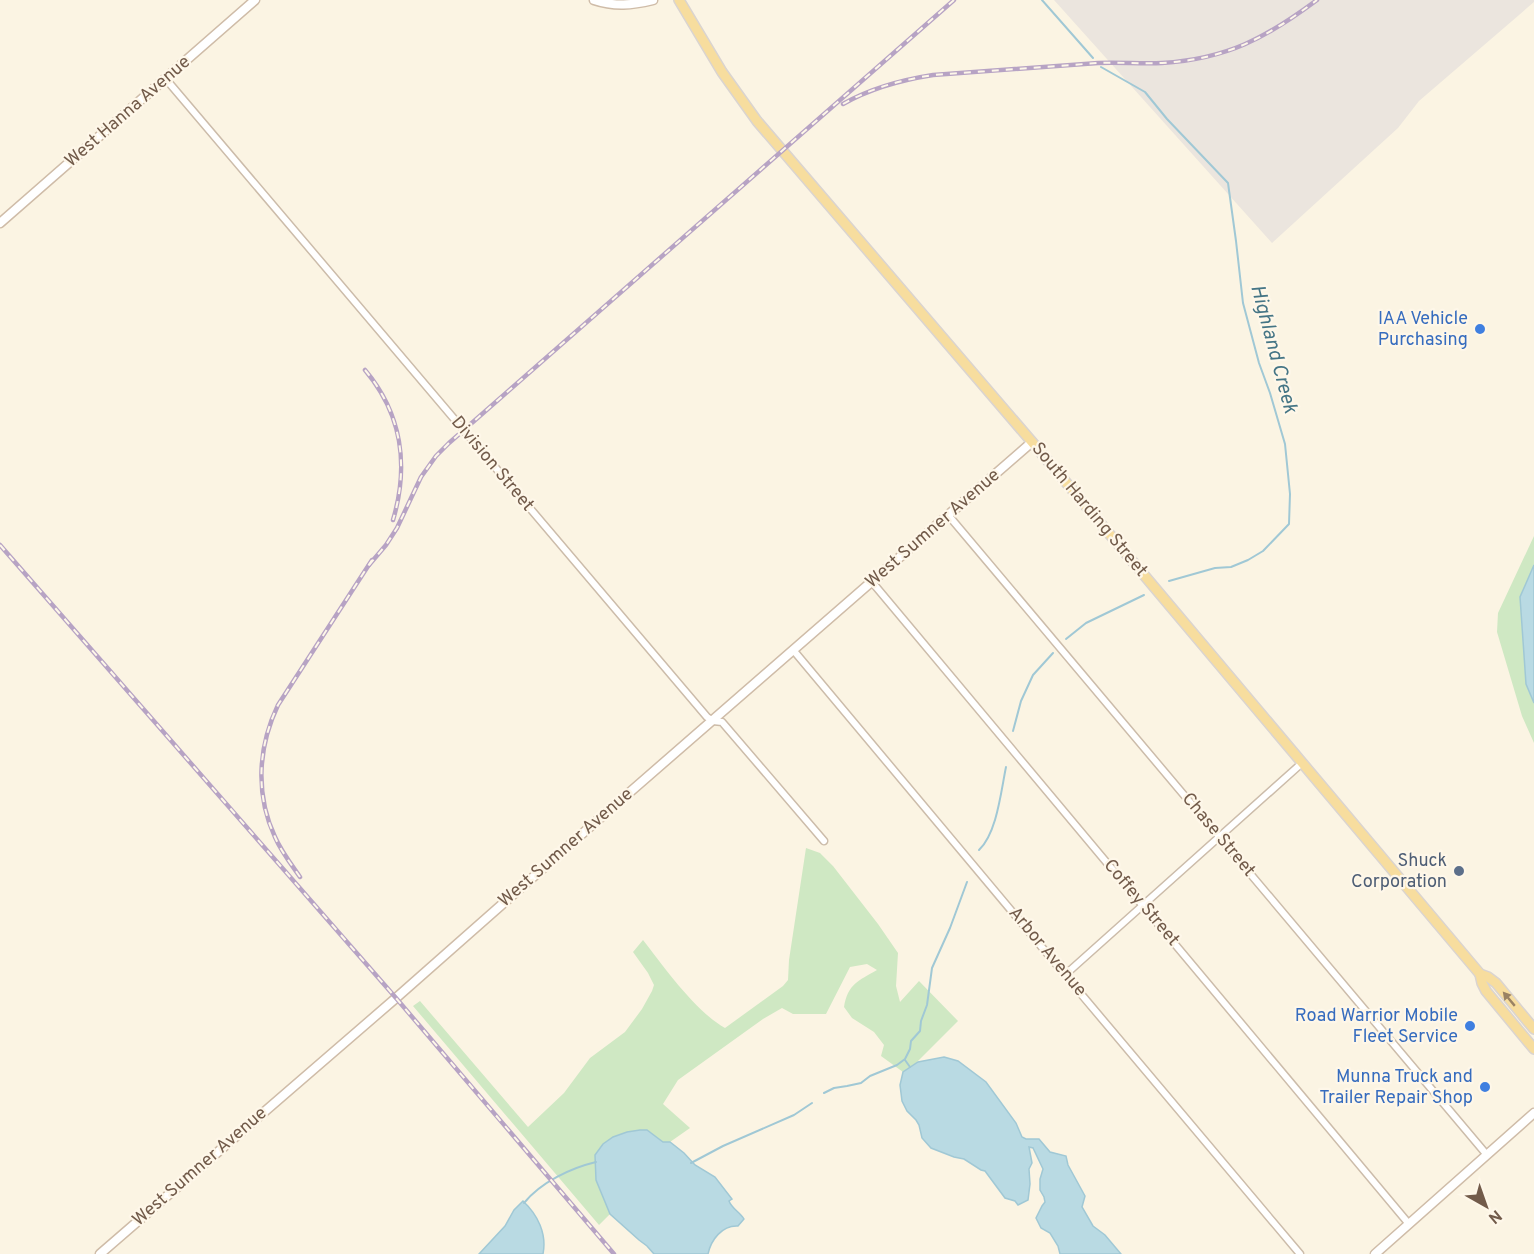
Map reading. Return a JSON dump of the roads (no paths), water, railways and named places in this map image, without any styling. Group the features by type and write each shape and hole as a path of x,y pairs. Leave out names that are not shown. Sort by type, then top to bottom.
{"main road":[{"name":"South Harding Street","path":"679,0 722,72 757,121 1032,442 1480,975"},
{"path":"1534,1029 1496,983 1480,975 1486,991 1534,1049"}],"street":[{"name":"West Hanna Avenue","path":"0,223 255,0"},
{"path":"594,0 623,6 653,0"},
{"name":"Division Street","path":"165,78 707,717 713,721 722,722 824,841"},
{"name":"West Sumner Avenue","path":"100,1254 1032,442"},
{"name":"Chase Street","path":"949,516 1487,1155"},
{"name":"Coffey Street","path":"872,582 1409,1224"},
{"name":"Arbor Avenue","path":"794,651 1300,1254"},
{"path":"1066,974 1302,763"},
{"path":"1375,1254 1534,1113"}],"water":[{"path":"1534,565 1534,703 1526,684 1520,597"},
{"path":"944,1057 958,1061 986,1082 1016,1123 1022,1137 1039,1139 1050,1152 1066,1156 1068,1165 1085,1196 1082,1207 1093,1226 1105,1235 1121,1254 1060,1254 1050,1233 1041,1228 1036,1218 1045,1202 1040,1190 1043,1169 1033,1148 1029,1147 1032,1163 1029,1169 1028,1200 1018,1205 1015,1201 1005,1198 985,1171 964,1159 931,1148 922,1138 919,1125 902,1101 900,1085 903,1072 918,1062"},
{"path":"647,1130 663,1142 670,1142 695,1165 715,1177 732,1199 729,1201 730,1204 744,1219 738,1226 727,1228 718,1234 708,1254 654,1254 610,1214 596,1180 595,1155 603,1144 613,1137"},
{"path":"523,1201 533,1212 540,1225 544,1239 543,1254 479,1254 505,1226 514,1210"}],"waterway":[{"name":"Highland Creek","path":"1042,0 1093,58"},
{"name":"Highland Creek","path":"1101,67 1145,92 1167,119 1228,183 1243,303 1285,444 1290,494 1289,524 1263,551 1248,560 1231,567 1215,568 1169,581"},
{"name":"Highland Creek","path":"1066,639 1086,623 1144,595"},
{"name":"Highland Creek","path":"1013,731 1021,701 1033,675 1053,653"},
{"name":"Highland Creek","path":"979,850 985,843 994,823 1006,767"},
{"name":"Highland Creek","path":"824,1093 834,1088 861,1083 870,1076 897,1065 905,1059 911,1041 920,1031 927,1005 932,968 967,882"},
{"path":"905,1060 910,1067"},
{"name":"Highland Creek","path":"691,1163 723,1146 794,1115 812,1103"},
{"name":"Highland Creek","path":"524,1203 531,1195 557,1177 596,1162"}],"railway":[{"path":"369,565 397,528 421,477 449,443 954,0"},
{"path":"843,104 886,85 933,75 1098,63 1162,63 1206,57 1263,36 1317,0"},
{"path":"365,370 387,404 399,441 401,480 393,520"},
{"path":"0,545 396,998 614,1254"},
{"path":"300,877 277,842 264,804 262,771 266,737 278,705 372,560"}],"place":[{"name":"IAA Vehicle Purchasing","path":"1480,329"},
{"name":"Shuck Corporation","path":"1459,871"},
{"name":"Road Warrior Mobile Fleet Service","path":"1470,1026"},
{"name":"Munna Truck and Trailer Repair Shop","path":"1485,1087"}]}
